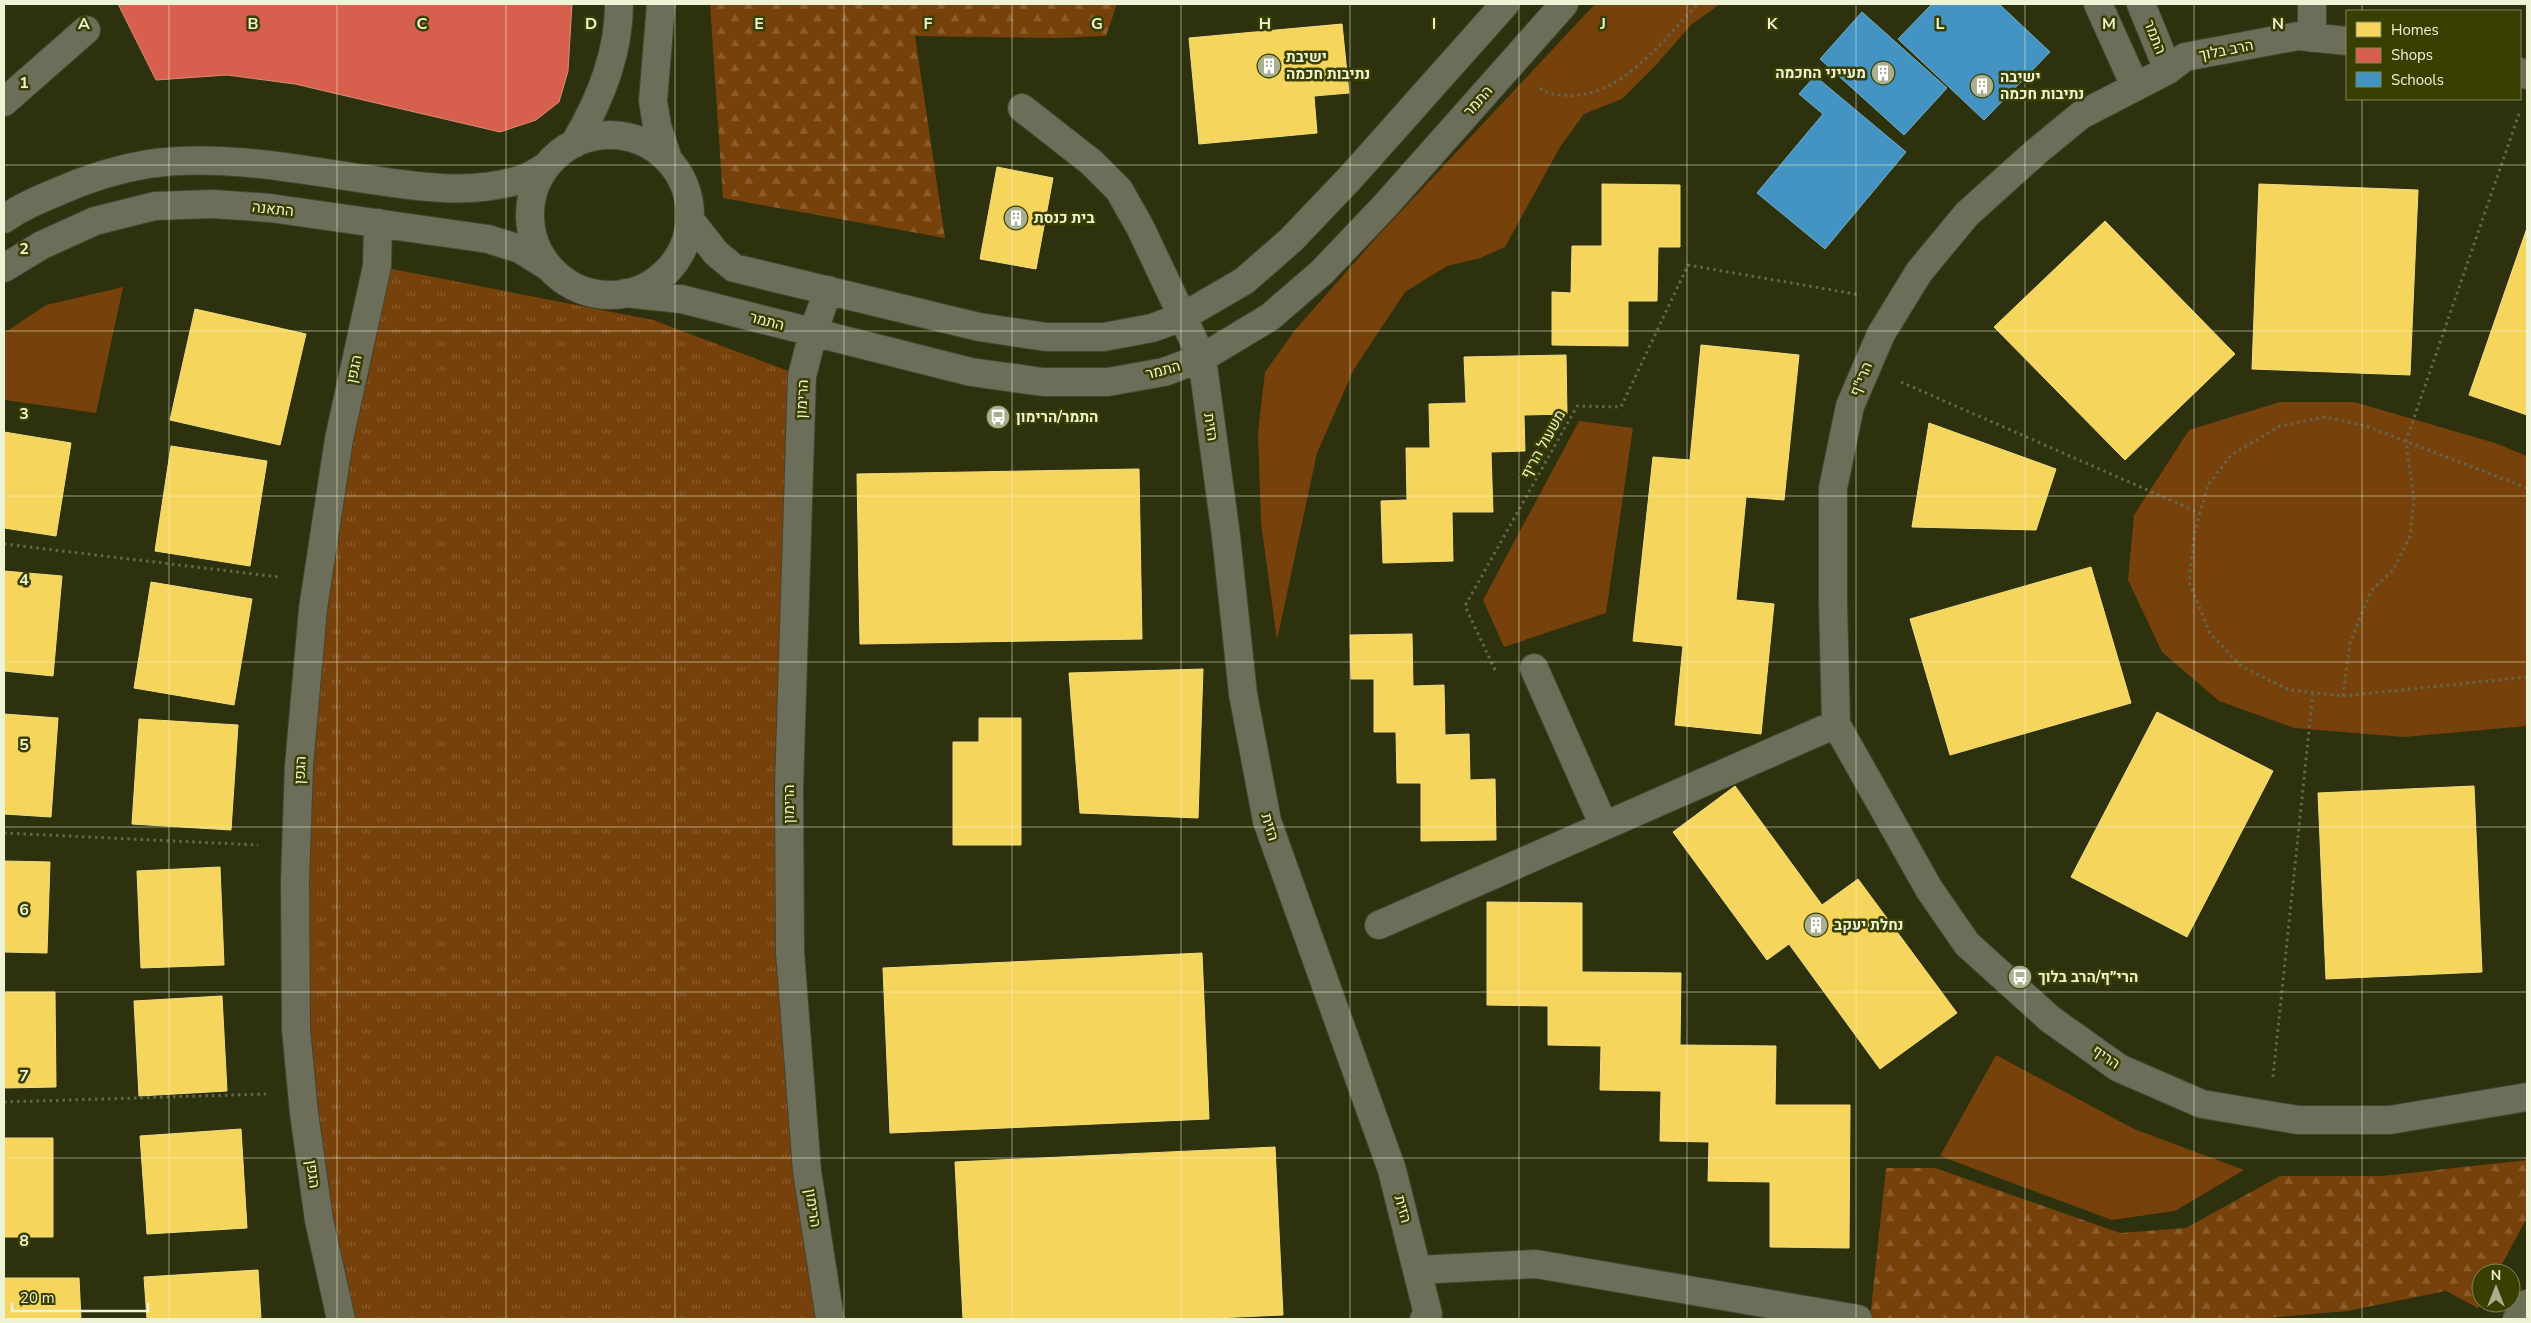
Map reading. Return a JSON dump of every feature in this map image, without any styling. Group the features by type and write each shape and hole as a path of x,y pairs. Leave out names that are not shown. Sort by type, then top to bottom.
{"street":[{"path":"574,144 604,90 615,43 619,4"},
{"path":"545,167 534,187 529,214 534,242 547,266 569,284 595,294 616,296 643,289 666,273 683,250 688,237 691,209 684,182 668,159 657,126 653,101 661,4"},
{"path":"690,220 716,253 734,268 979,327 1046,337 1104,337 1152,328 1182,318 1244,281 1292,240 1351,177 1504,4"},
{"name":"התמר","path":"625,293 681,299 971,372 1043,382 1108,382 1164,372 1202,358 1270,317 1322,272 1384,207 1564,4"},
{"path":"2098,4 2135,86"},
{"name":"התמר","path":"2141,4 2168,70"},
{"path":"2312,4 2312,38"},
{"path":"4,102 86,30"},
{"name":"הרב בלוך","path":"2135,86 2168,70 2185,57 2298,36 2346,41"},
{"name":"הרי\"ף","path":"1836,724 1832,601 1832,488 1850,406 1881,334 1919,272 1967,214 2036,152 2081,115 2135,86"},
{"name":"הזית","path":"1022,108 1091,162 1119,190 1140,227 1202,358 1226,536 1243,694 1267,821 1392,1170 1428,1314 1424,1319"},
{"path":"4,219 22,207 82,181 148,164 213,161 275,166 389,182 447,187 486,187 523,179 545,167 566,148 592,137 620,135 646,143 668,159"},
{"name":"התאנה","path":"4,268 42,244 95,221 155,206 213,204 270,208 488,239 520,249 547,266"},
{"name":"הגפן","path":"341,1319 319,1220 302,1093 296,1028 299,766 317,582 339,439 377,266 378,224"},
{"name":"הרימון","path":"828,290 813,332 802,386 789,787 790,952 807,1172 830,1319"},
{"path":"1534,668 1604,826"},
{"path":"1380,926 1836,724"},
{"name":"הריף","path":"1836,724 1929,889 1968,944 2050,1019 2119,1068 2202,1104 2298,1120 2390,1120 2527,1097"},
{"path":"1417,1270 1536,1264 1858,1319"},
{"path":"2517,1319 2527,1304"}],"path":[{"path":"1509,65 1546,93 1577,97 1615,84 1651,52 1698,4"},
{"path":"2343,696 2350,642 2371,591 2394,570 2410,536 2414,500 2406,441 2521,108"},
{"name":"משעול הריף","path":"1499,678 1465,606 1577,406 1621,407 1688,265 1901,302"},
{"path":"1866,367 2200,513"},
{"path":"2527,488 2366,426 2325,417 2280,426 2231,455 2208,485 2195,531 2189,582 2210,633 2241,666 2289,690 2343,696 2527,677"},
{"path":"4,544 317,582"},
{"path":"2269,1115 2312,692"},
{"path":"4,833 297,846"},
{"path":"4,1102 302,1093"}],"green space":[{"path":"710,4 1117,4 1106,36 1057,38 915,36 945,238 723,198"},
{"path":"1595,4 1720,4 1691,25 1656,65 1622,99 1584,114 1560,147 1505,247 1480,258 1447,266 1405,292 1354,369 1317,453 1277,640 1261,523 1258,432 1265,372 1295,330 1377,237"},
{"path":"377,266 653,320 802,376 789,787 830,1319 341,1319 304,1113 299,766"},
{"path":"123,287 96,413 4,400 4,333 46,305"},
{"path":"2280,402 2354,402 2495,443 2527,456 2527,726 2404,737 2294,728 2219,701 2162,652 2128,580 2134,515 2189,430"},
{"path":"1579,421 1633,428 1606,613 1504,647 1483,600"},
{"path":"1996,1055 2134,1129 2244,1170 2175,1211 2112,1220 1940,1156"},
{"path":"2527,1160 2527,1218 2502,1263 2471,1263 2471,1304 2446,1291 2347,1311 2256,1319 1870,1319 1886,1168 1935,1168 2120,1233 2186,1228 2280,1176 2382,1176"}],"building: Homes":[{"name":"ישיבת נתיבות חכמה","path":"1342,24 1349,93 1314,96 1317,133 1199,144 1189,38"},
{"name":"בית כנסת","path":"997,167 1053,178 1036,269 980,259"},
{"path":"1602,184 1680,185 1680,247 1658,247 1657,301 1628,301 1628,346 1552,345 1552,292 1571,293 1572,246 1602,246"},
{"path":"2259,184 2418,190 2410,375 2252,369"},
{"path":"2105,221 2235,354 2125,460 1994,327"},
{"path":"2527,228 2527,415 2469,395"},
{"path":"195,309 306,334 280,445 170,420"},
{"path":"1701,345 1799,355 1784,500 1746,497 1736,600 1774,604 1761,734 1675,725 1683,646 1633,641 1653,457 1690,460"},
{"path":"1566,355 1567,414 1524,415 1525,451 1491,452 1493,512 1452,512 1453,561 1383,563 1381,501 1407,500 1406,448 1430,448 1429,404 1466,403 1464,357"},
{"path":"1929,423 2056,469 2036,530 1912,527"},
{"path":"4,432 71,443 56,536 4,528"},
{"path":"171,446 267,461 250,566 155,551"},
{"path":"1139,469 1142,639 860,644 857,474"},
{"path":"2091,567 2131,703 1950,755 1910,619"},
{"path":"4,571 62,576 53,676 4,671"},
{"path":"151,582 252,599 234,705 134,688"},
{"path":"1412,634 1413,686 1444,685 1445,735 1469,734 1470,780 1495,779 1496,840 1421,841 1421,783 1397,783 1396,732 1374,732 1374,679 1351,679 1350,635"},
{"path":"1203,669 1198,818 1080,813 1069,673"},
{"path":"2157,712 2273,771 2187,937 2071,877"},
{"path":"4,714 58,718 51,817 4,814"},
{"path":"979,718 1021,718 1021,845 953,845 953,742 979,742"},
{"path":"139,719 238,725 231,830 132,824"},
{"name":"נחלת יעקב","path":"1735,786 1822,905 1858,879 1957,1013 1880,1069 1789,944 1767,960 1673,832"},
{"path":"2474,786 2482,972 2326,979 2318,793"},
{"path":"4,861 50,862 47,953 4,952"},
{"path":"220,867 224,965 141,968 137,871"},
{"path":"1487,902 1582,903 1582,972 1681,973 1680,1045 1776,1046 1775,1105 1850,1105 1849,1248 1770,1247 1770,1182 1708,1181 1709,1142 1660,1141 1661,1091 1600,1090 1601,1046 1548,1045 1548,1006 1487,1005"},
{"path":"1202,953 1209,1119 890,1133 883,968"},
{"path":"4,992 55,992 56,1087 4,1088"},
{"path":"222,996 227,1091 139,1096 134,1001"},
{"path":"241,1129 247,1228 147,1234 140,1136"},
{"path":"4,1138 53,1138 53,1237 4,1237"},
{"path":"1275,1147 1283,1315 1192,1319 963,1319 955,1162"},
{"path":"258,1270 261,1319 147,1319 144,1277"},
{"path":"4,1278 79,1278 81,1319 4,1319"}],"building: Shops":[{"path":"118,4 572,4 568,71 559,102 536,120 500,132 295,84 227,75 156,80"}],"building: Schools":[{"name":"ישיבה נתיבות חכמה","path":"1932,4 1999,4 2050,52 1984,120 1898,39"},
{"name":"מעייני החכמה","path":"1862,12 1947,88 1904,135 1820,59"},
{"path":"1815,76 1906,152 1825,249 1757,193 1823,114 1799,94"}],"place":[{"name":"ישיבת נתיבות חכמה","path":"1269,66"},
{"name":"מעייני החכמה","path":"1883,73"},
{"name":"ישיבה נתיבות חכמה","path":"1982,86"},
{"name":"בית כנסת","path":"1016,218"},
{"name":"התמר/הרימון","path":"998,417"},
{"name":"נחלת יעקב","path":"1816,925"},
{"name":"הרי״ף/הרב בלוך","path":"2020,977"}]}
